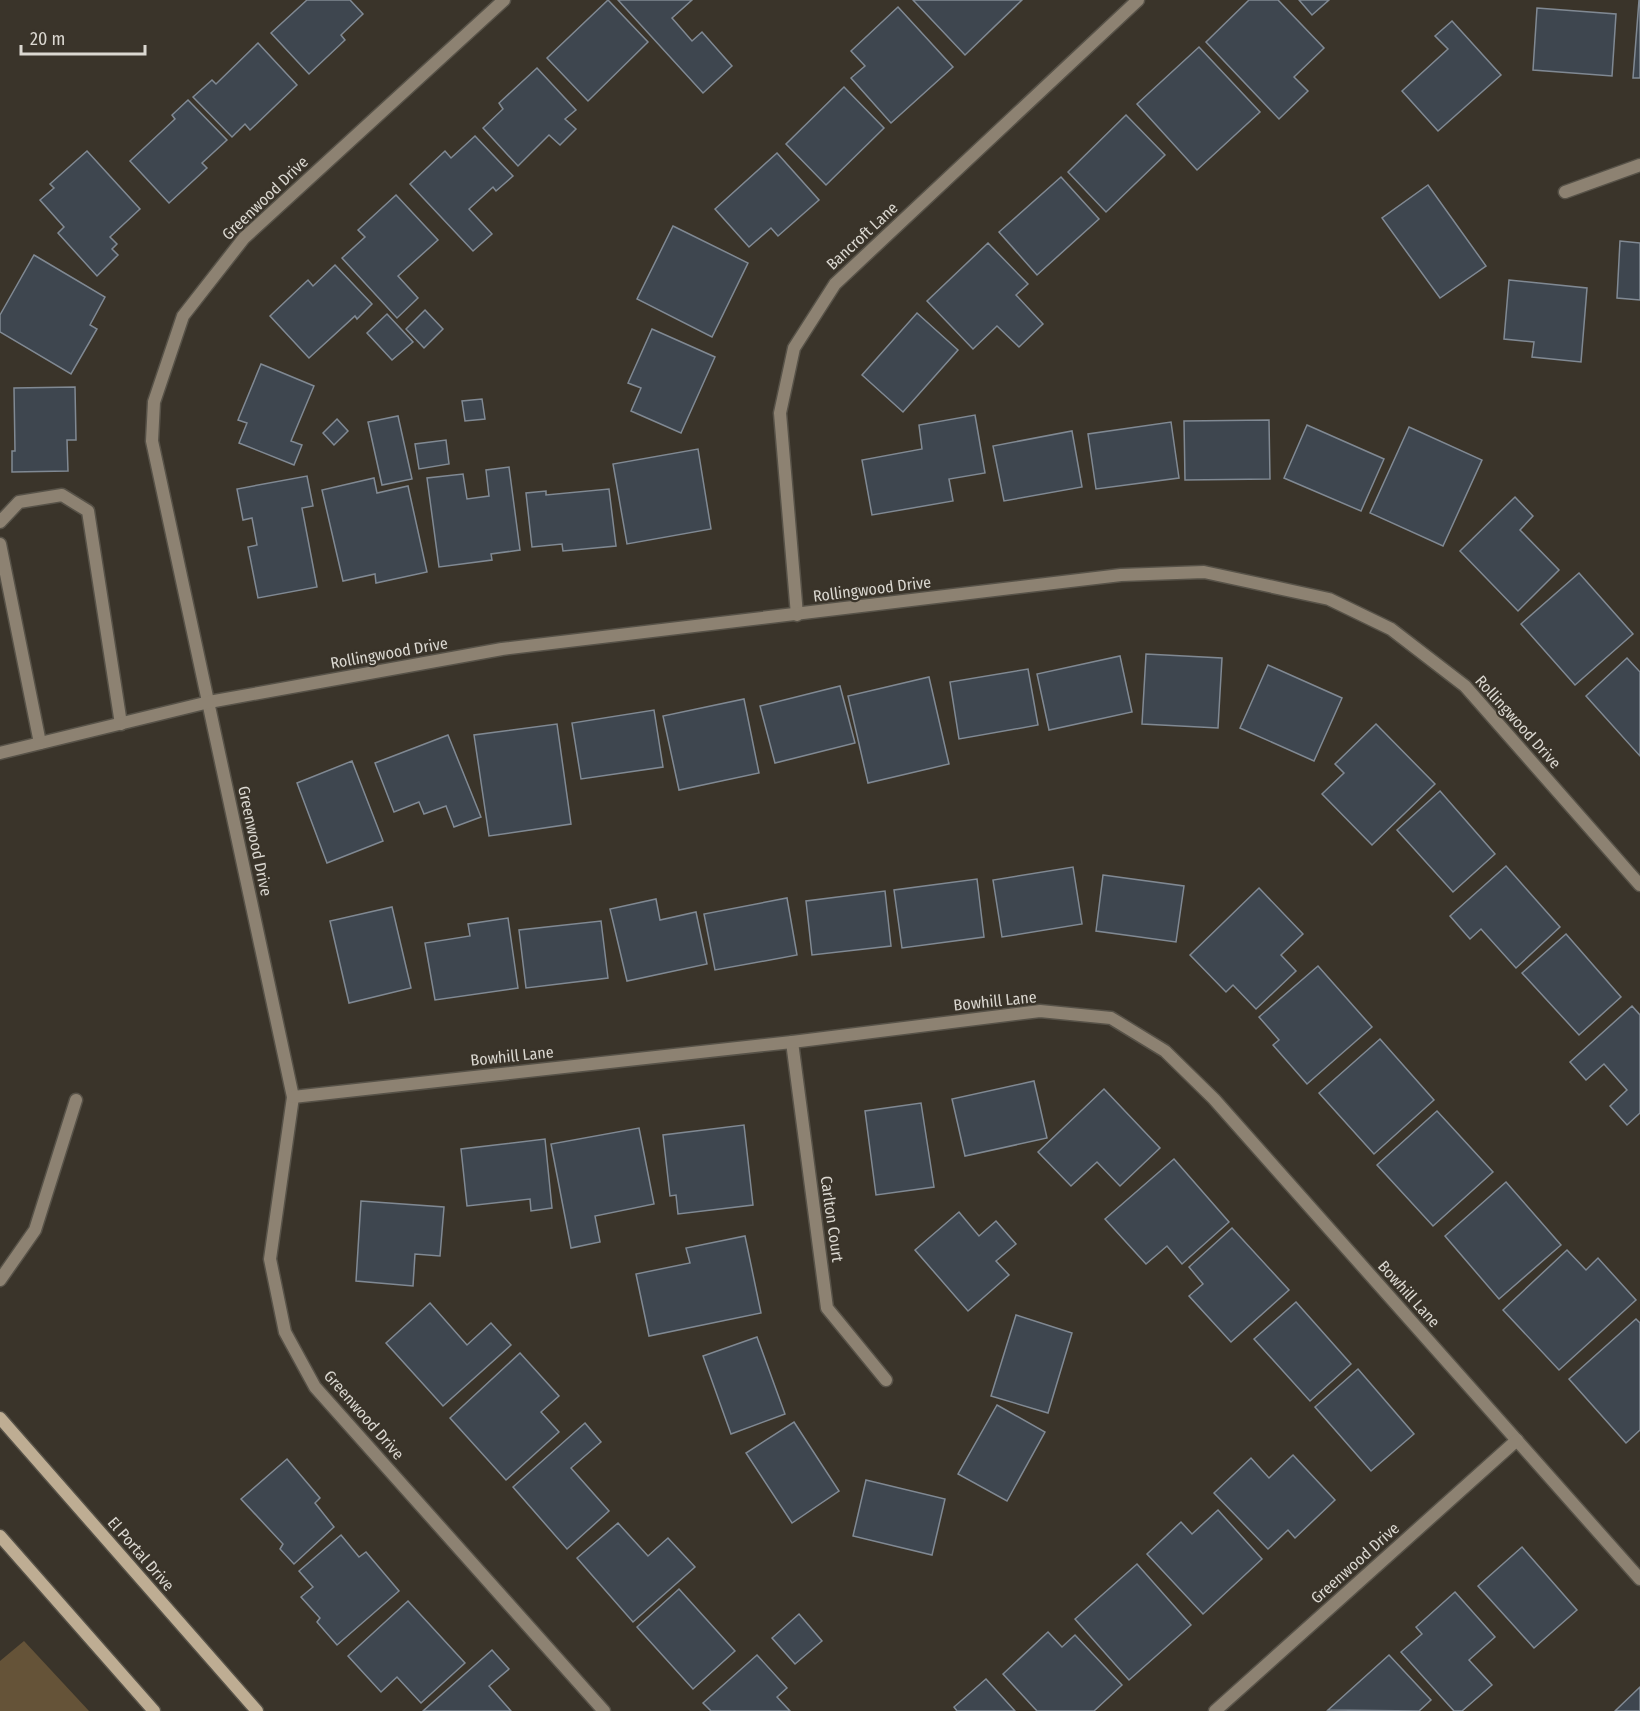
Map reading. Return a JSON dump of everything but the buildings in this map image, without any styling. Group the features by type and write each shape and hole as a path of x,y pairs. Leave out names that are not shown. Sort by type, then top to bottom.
{"main road":[{"name":"El Portal Drive","path":"0,1418 257,1711"},
{"path":"0,1536 154,1711"}],"street":[{"name":"Greenwood Drive","path":"504,0 244,238 183,316 154,402 153,441 293,1097 270,1259 285,1332 315,1386 604,1711"},
{"name":"Bancroft Lane","path":"797,615 780,413 794,348 835,284 1138,0"},
{"path":"1565,192 1640,165"},
{"path":"0,522 19,502 62,495 88,511 121,724"},
{"path":"0,544 40,743"},
{"name":"Rollingwood Drive","path":"0,753 209,702 502,649 1121,575 1204,572 1329,599 1391,629 1465,686 1640,885"},
{"name":"Bowhill Lane","path":"293,1097 792,1042 1040,1011 1111,1018 1165,1051 1214,1099 1640,1579"},
{"name":"Carlton Court","path":"792,1042 827,1308 886,1380"},
{"path":"0,1280 35,1230 76,1100"},
{"name":"Greenwood Drive","path":"1215,1711 1517,1440"}],"shaded area":[{"path":"24,1641 89,1711 0,1711 0,1661"}]}
